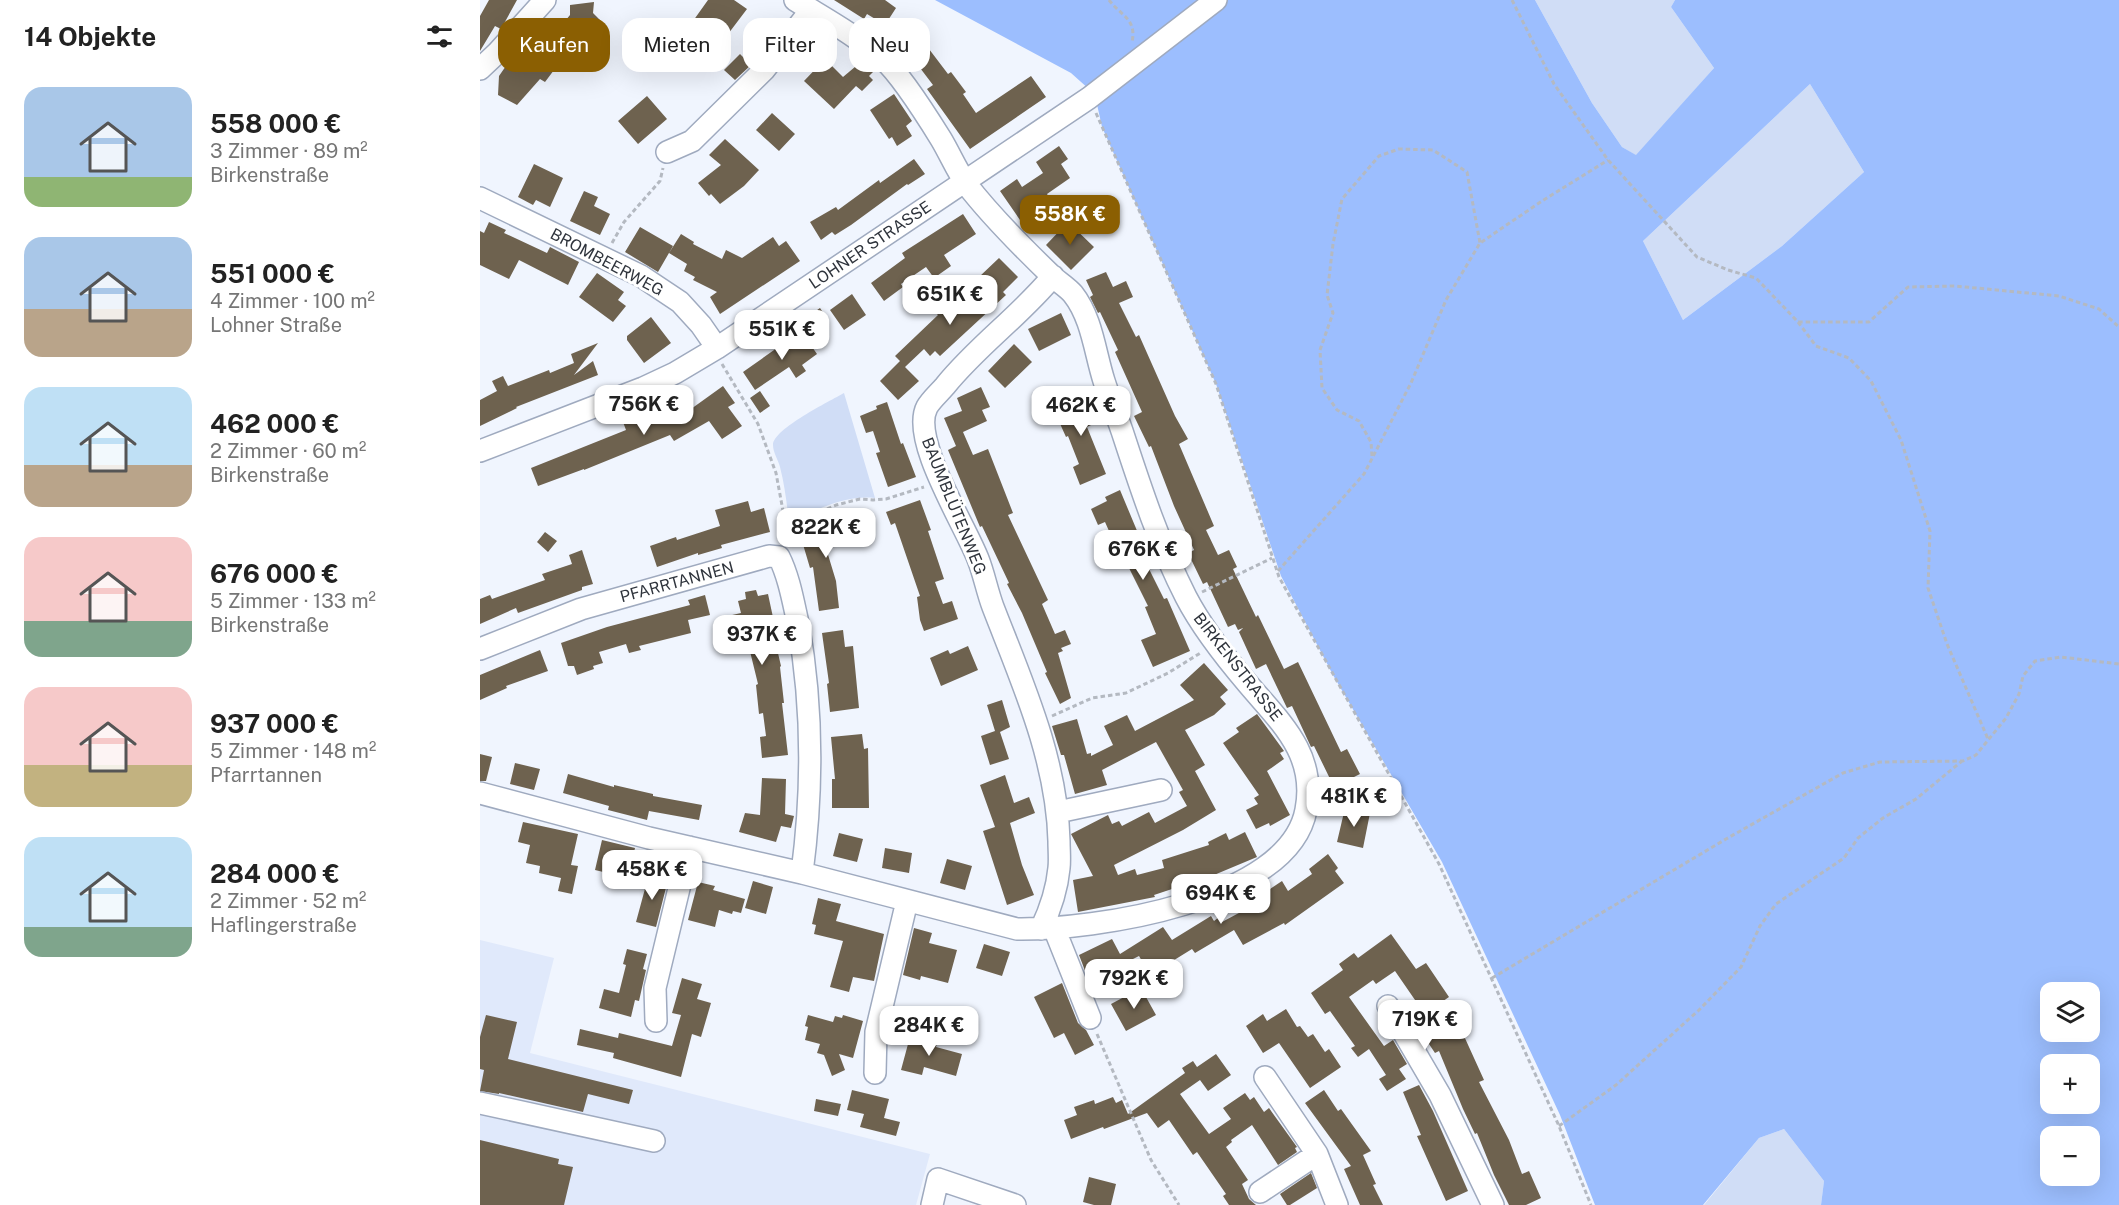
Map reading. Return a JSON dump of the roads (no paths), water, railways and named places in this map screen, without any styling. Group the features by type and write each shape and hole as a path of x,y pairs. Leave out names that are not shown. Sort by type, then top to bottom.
{"street":[{"name":"LOHNER STRASSE","path":"480,451 643,388 675,373 716,349 1089,98 1216,0"},
{"path":"480,69 497,54 538,3"},
{"path":"667,152 692,141 764,69 803,5"},
{"name":"BIRKENSTRASSE","path":"480,793 1017,929 1047,929 1132,917 1203,899 1239,884 1269,864 1293,839 1306,812 1307,786 1304,762 1293,737 1216,644 1187,599 1152,519 1101,371 1088,323 1074,295 1053,276 965,182 940,137 885,60 803,5"},
{"name":"BROMBEERWEG","path":"480,198 641,276 680,302 701,325 716,349"},
{"name":"BAUMBLÜTENWEG","path":"1047,929 1059,867 1058,812 1051,773 1037,723 991,603 978,560 926,443 923,425 927,408 970,358 1039,293 1053,276"},
{"name":"PFARRTANNEN","path":"480,649 580,609 770,556 779,557 794,601 809,700 810,798 802,873"},
{"path":"1058,812 1161,790"},
{"path":"656,1021 655,988 689,847"},
{"path":"876,1072 876,1032 907,901"},
{"path":"1047,929 1090,1018"},
{"path":"1388,1006 1440,1095 1491,1204"},
{"path":"1265,1077 1317,1154 1337,1205"},
{"path":"480,1103 654,1141"},
{"path":"1260,1192 1317,1154"},
{"path":"932,1205 938,1179 1015,1205"}]}
